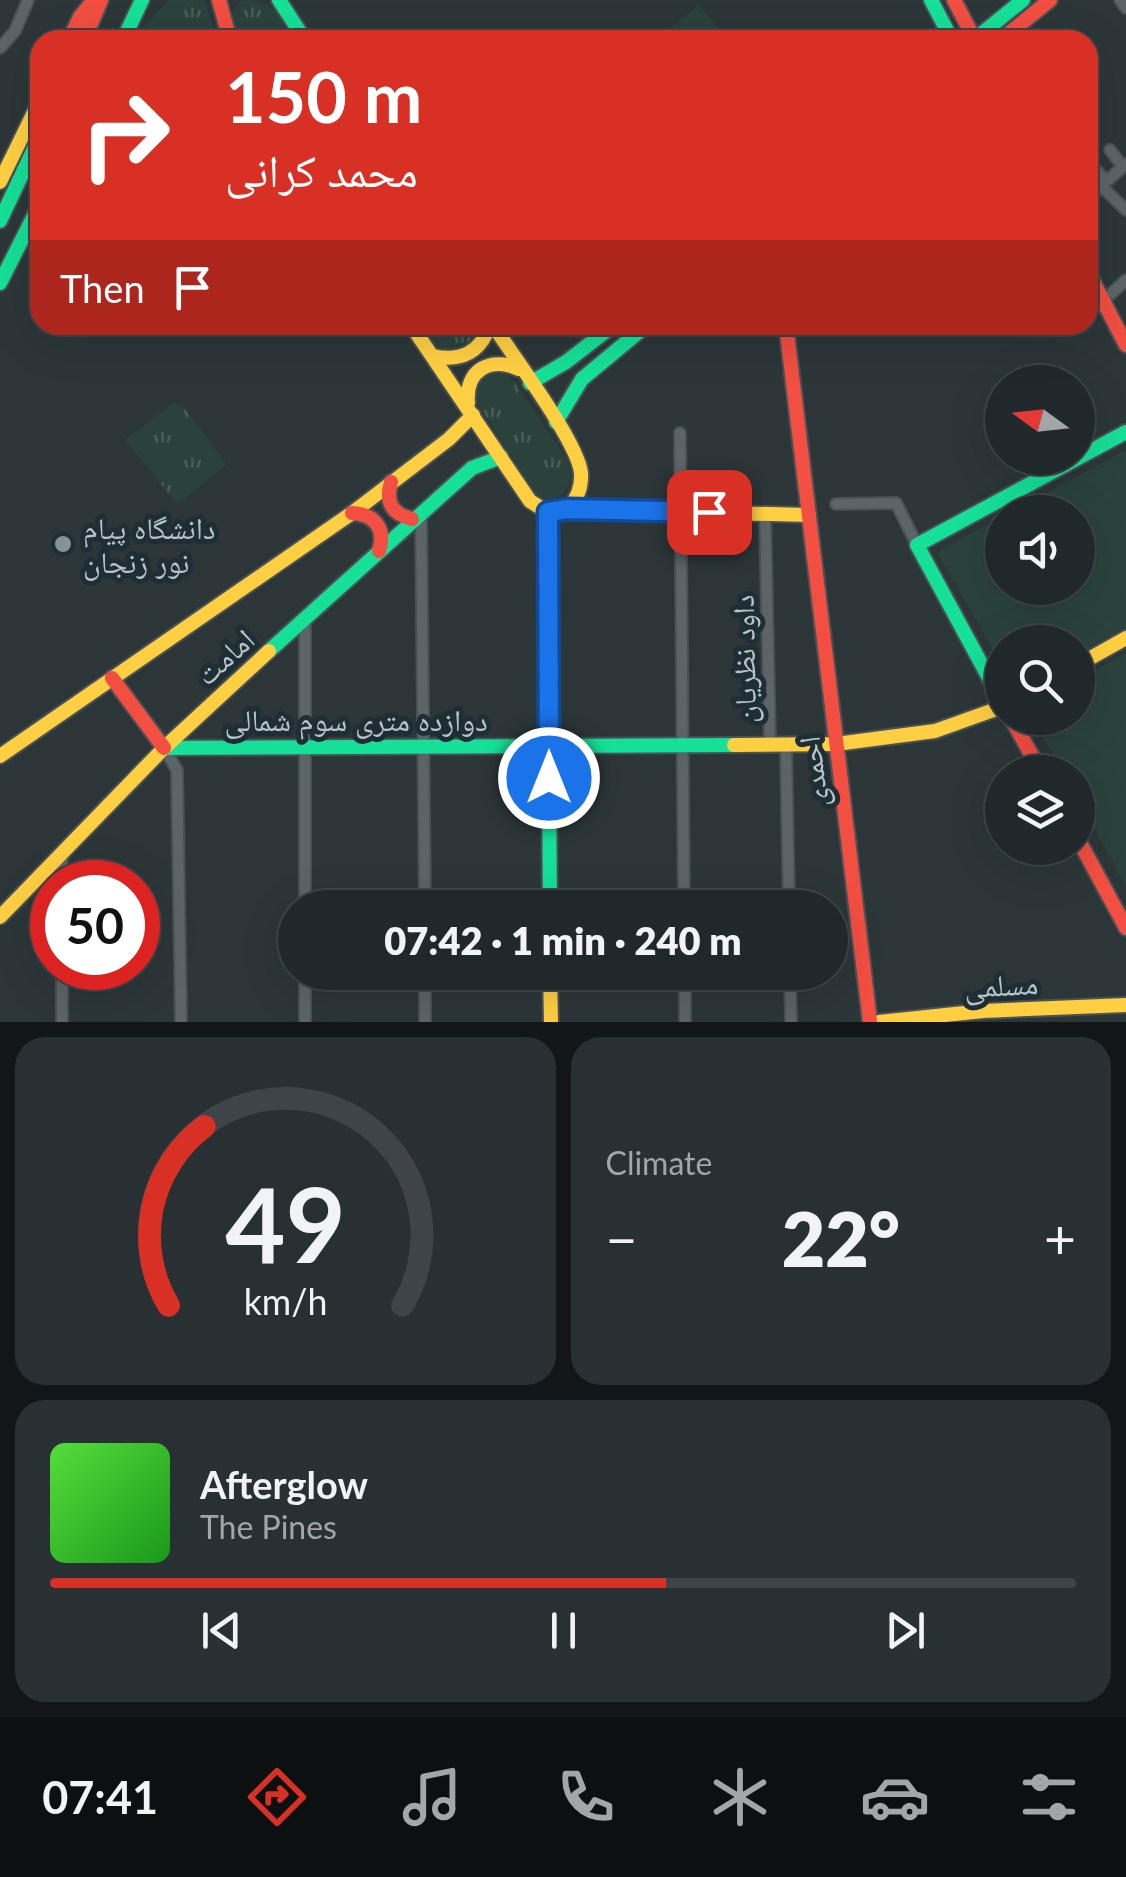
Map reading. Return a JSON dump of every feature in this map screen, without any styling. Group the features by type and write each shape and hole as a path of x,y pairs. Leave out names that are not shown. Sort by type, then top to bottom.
{"main road":[{"path":"74,30 80,17 98,0"},
{"path":"88,30 98,0"},
{"path":"124,30 128,0"},
{"path":"127,30 142,0"},
{"path":"219,0 226,30"},
{"path":"223,21 230,0"},
{"path":"279,0 298,30"},
{"path":"930,0 946,30"},
{"path":"954,0 970,30"},
{"path":"987,30 1023,0"},
{"path":"1012,30 1050,0"},
{"path":"0,182 30,120"},
{"path":"0,221 30,157"},
{"path":"2,281 30,224"},
{"path":"1098,291 1126,345"},
{"path":"418,335 530,501 548,512 568,509 808,514"},
{"path":"433,356 458,359 481,346 486,335"},
{"path":"498,335 575,450 582,470 581,489 568,509"},
{"path":"527,378 566,362 601,335"},
{"path":"556,422 564,398 578,381 635,335"},
{"name":"احمدی","path":"787,335 870,1022"},
{"path":"471,412 466,388 470,378 485,364 506,362 527,378"},
{"name":"امامت","path":"0,756 352,512 449,439 471,412"},
{"path":"985,673 917,545 1126,432"},
{"name":"امامت","path":"0,917 164,748 472,468 501,457"},
{"path":"391,482 388,502 402,518 417,516"},
{"path":"352,512 371,516 379,523 383,532 379,552"},
{"path":"548,512 550,890"},
{"path":"1095,655 1126,638"},
{"path":"112,678 164,748"},
{"name":"دوازده متری سوم شمالی","path":"164,748 836,744 936,731 985,712"},
{"path":"1092,865 1126,928"},
{"path":"550,990 550,1022"},
{"name":"مسلمی","path":"879,1022 984,1011 1126,1006"}],"street":[{"path":"0,48 14,31 28,0"},
{"path":"1120,0 1126,8"},
{"path":"1098,189 1124,165 1110,150"},
{"path":"1098,176 1126,210"},
{"path":"1103,301 1126,280"},
{"path":"680,433 684,890"},
{"path":"836,504 896,504 917,545"},
{"name":"داود نظریان","path":"765,513 787,890"},
{"path":"417,516 424,890"},
{"path":"304,620 305,890"},
{"path":"164,748 177,770 181,1022"},
{"path":"62,855 62,860"},
{"path":"62,990 62,1022"},
{"path":"305,990 305,1022"},
{"path":"425,990 426,1022"},
{"path":"685,990 686,1022"},
{"path":"790,990 790,1022"}],"green space":[{"path":"168,0 204,0 214,30 169,29 141,30"},
{"path":"242,0 262,3 279,16 288,30 233,30 234,10"},
{"path":"699,5 719,30 668,30"},
{"path":"428,335 479,335 468,348 455,354 435,347"},
{"path":"496,371 506,373 514,381 567,460 573,476 562,496 542,500 476,402 479,382"},
{"path":"174,403 183,406 226,464 176,503 126,440"},
{"path":"1126,450 1126,628 1095,645 1095,625 985,625 985,636 937,552 985,526 985,605 1095,605 1095,495 1043,495 1080,475 1095,475 1095,467"},
{"path":"1126,653 1126,886 1095,830 1095,755 1053,755 1042,735 1095,735 1095,670"}],"traffic: fast":[{"path":"128,30 142,0"},
{"path":"279,0 298,30"},
{"path":"931,0 947,30"},
{"path":"986,30 1023,0"},
{"path":"0,221 30,157"},
{"path":"0,283 30,224"},
{"path":"530,383 601,335"},
{"path":"556,422 582,379 635,335"},
{"path":"985,671 917,545 1126,432"},
{"path":"269,651 472,468 501,457"},
{"path":"547,512 550,890"},
{"path":"164,748 734,745"}],"traffic: slow":[{"path":"0,182 30,120"},
{"path":"418,335 530,501 547,512 568,509 581,483 577,459 557,421 500,335"},
{"path":"433,356 461,356 475,349 486,335"},
{"path":"468,403 471,382 482,369 498,364 519,369"},
{"path":"0,756 352,513 449,439 473,415"},
{"path":"568,509 809,515"},
{"path":"1095,655 1126,638"},
{"path":"0,917 164,748 269,651"},
{"path":"734,745 836,744 935,731 985,713"},
{"path":"550,990 551,1022"},
{"path":"879,1022 983,1011 1126,1005"}],"traffic: jam":[{"path":"74,30 94,0"},
{"path":"88,30 101,0"},
{"path":"219,0 227,30"},
{"path":"954,0 970,30"},
{"path":"1013,30 1050,0"},
{"path":"1098,291 1126,345"},
{"path":"787,335 870,1022"},
{"path":"391,482 392,506 412,519"},
{"path":"352,513 367,516 377,524 381,536 379,551"},
{"path":"112,678 164,748"},
{"path":"1020,735 1032,755"},
{"path":"1092,865 1126,928"}],"place":[{"name":"دانشگاه پیام نور زنجان","path":"63,544"}],"route":[{"path":"549,778 548,512 709,512"}]}
